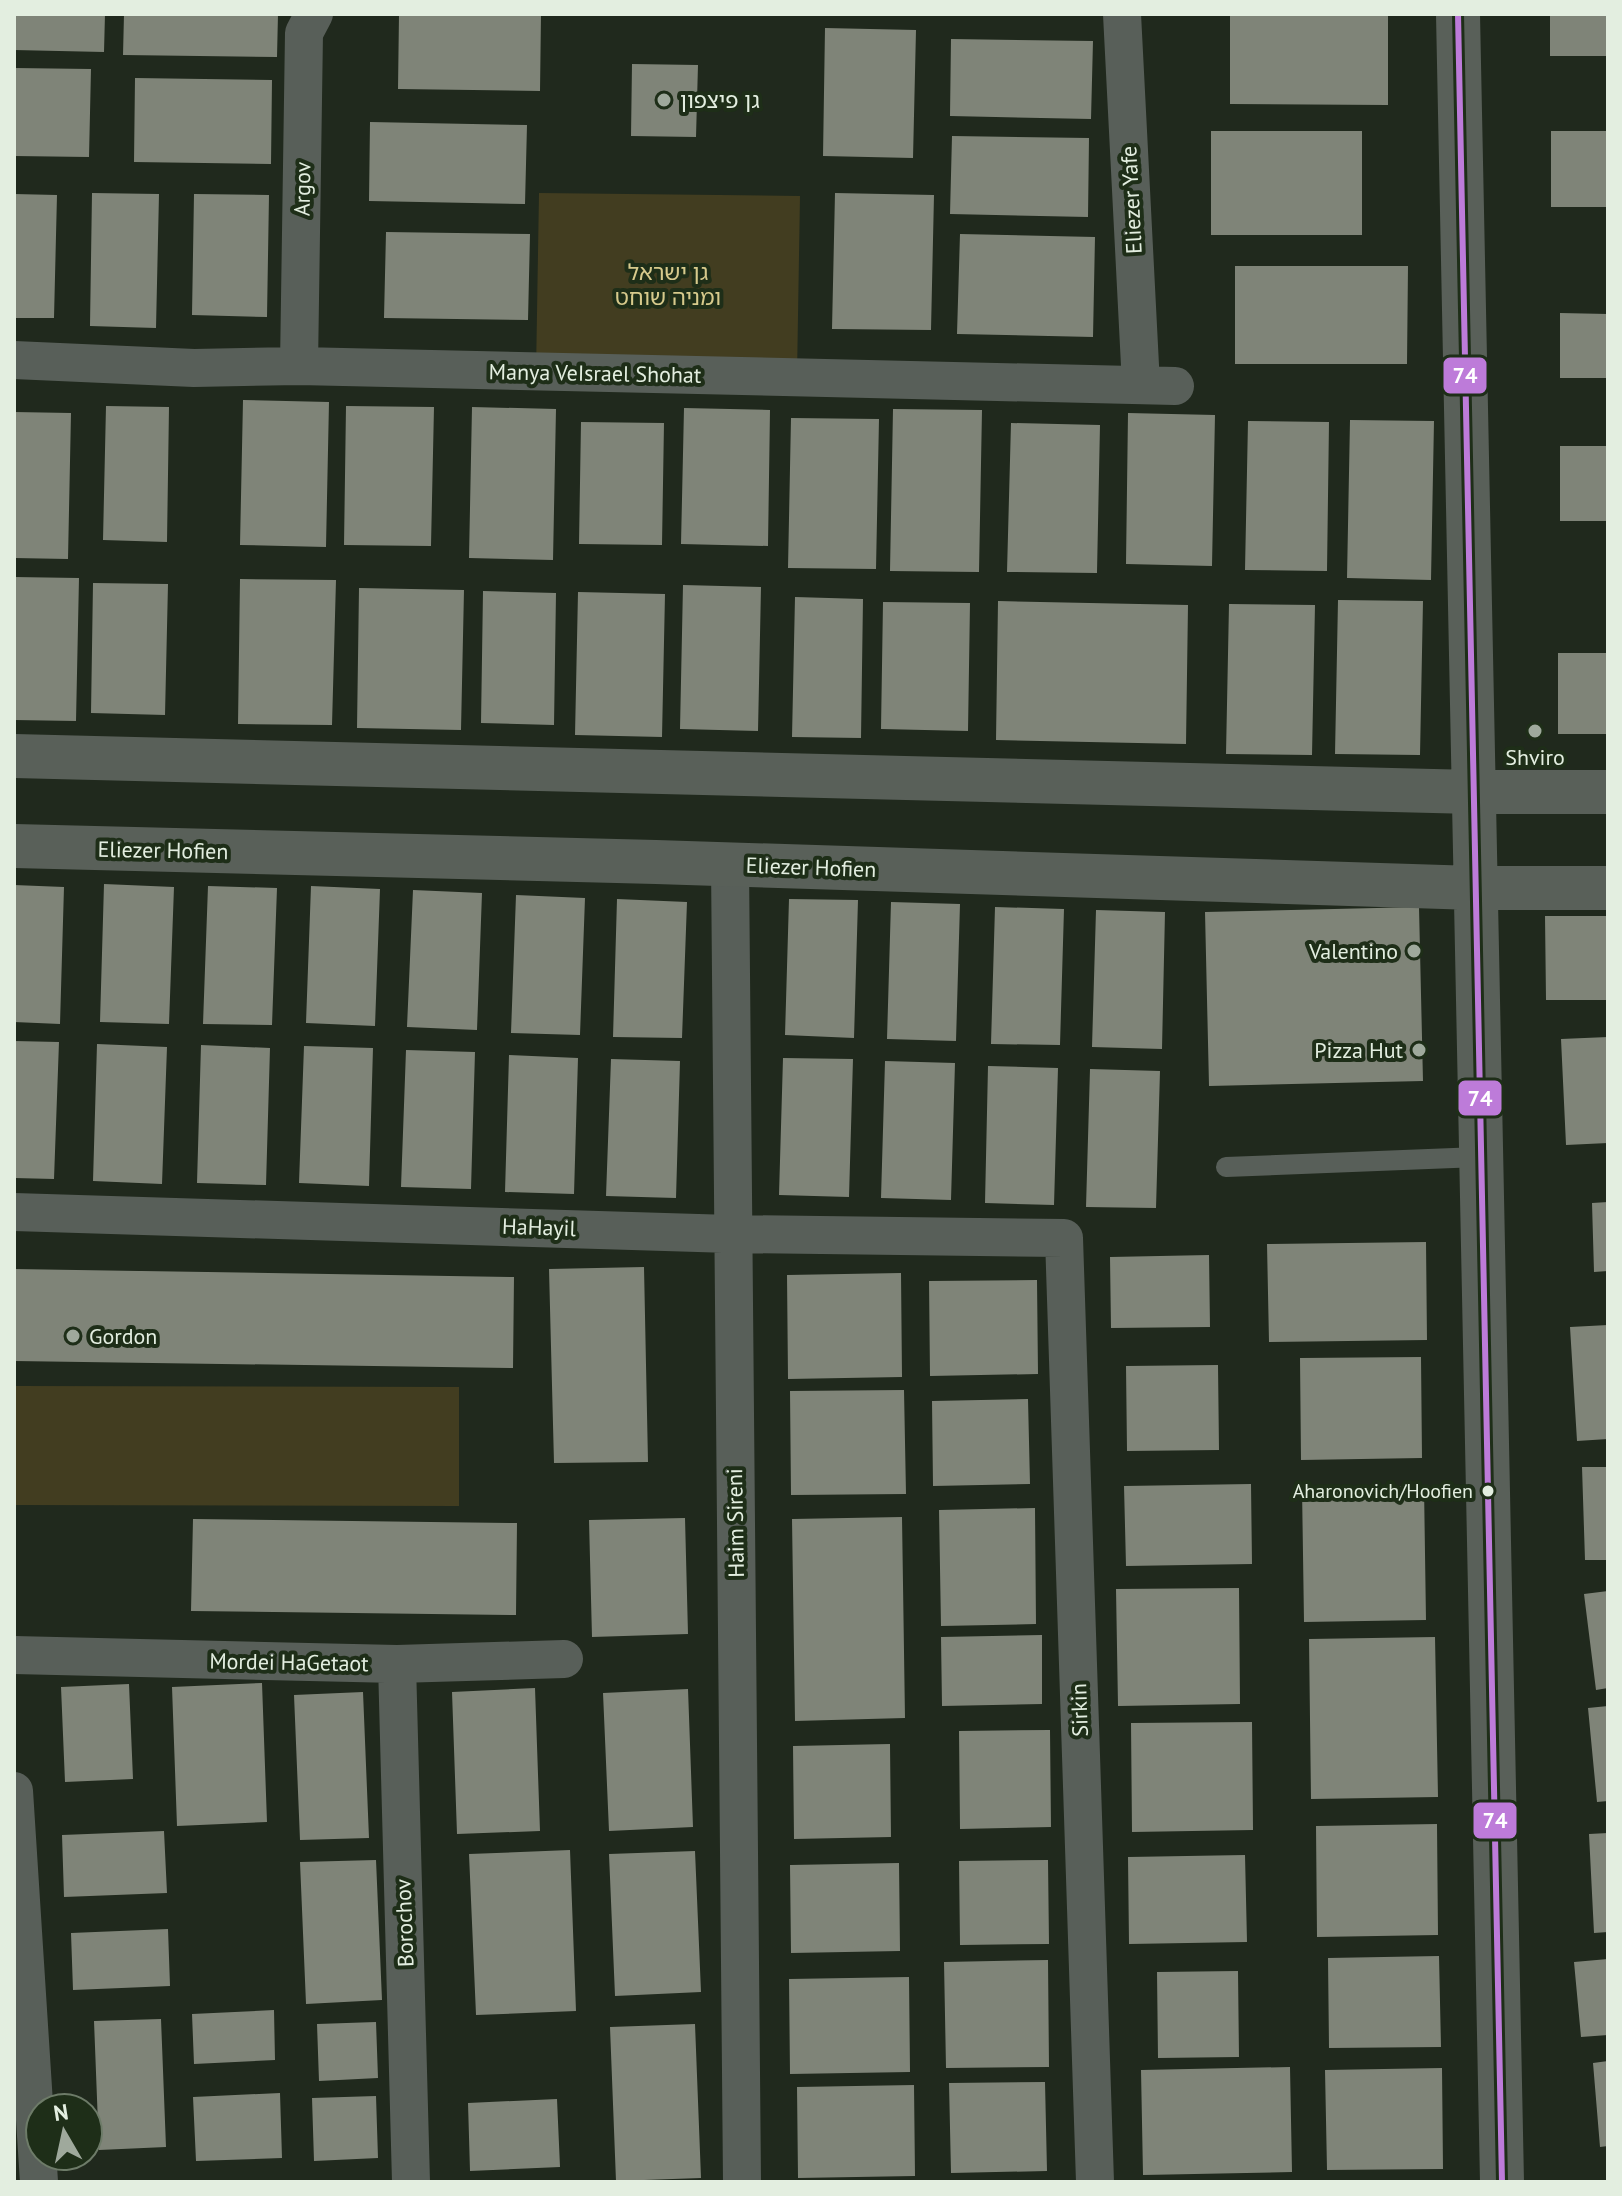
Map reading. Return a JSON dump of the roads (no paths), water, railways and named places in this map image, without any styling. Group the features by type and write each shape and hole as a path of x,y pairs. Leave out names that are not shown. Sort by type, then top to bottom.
{"main road":[{"path":"1458,14 1502,2182"},
{"path":"14,756 1474,792 1608,792"},
{"name":"Eliezer Hofien","path":"14,846 730,864 1475,888 1608,888"}],"street":[{"name":"Argov","path":"299,366 304,33 314,14"},
{"name":"Eliezer Yafe","path":"1122,14 1158,386"},
{"name":"Manya VeIsrael Shohat","path":"14,360 194,368 299,366 1158,386"},
{"name":"Haim Sireni","path":"730,864 742,2182"},
{"name":"HaHayil","path":"14,1212 731,1234 1064,1238"},
{"name":"Sirkin","path":"1064,1238 1095,2182"},
{"name":"Mordei HaGetaot","path":"14,1655 397,1664 564,1659"},
{"name":"Borochov","path":"397,1664 411,2182"},
{"path":"14,1791 39,2182"}],"lane":[{"path":"1226,1167 1479,1157"}],"place":[{"name":"גן פיצפון","path":"664,100"},
{"name":"Shviro","path":"1535,731"},
{"name":"Valentino","path":"1414,951"},
{"name":"Pizza Hut","path":"1419,1050"},
{"name":"Gordon","path":"73,1336"},
{"name":"Aharonovich/Hoofien","path":"1488,1491"}],"park label":[{"name":"גן ישראל ומניה שוחט","path":"668,284"}]}
